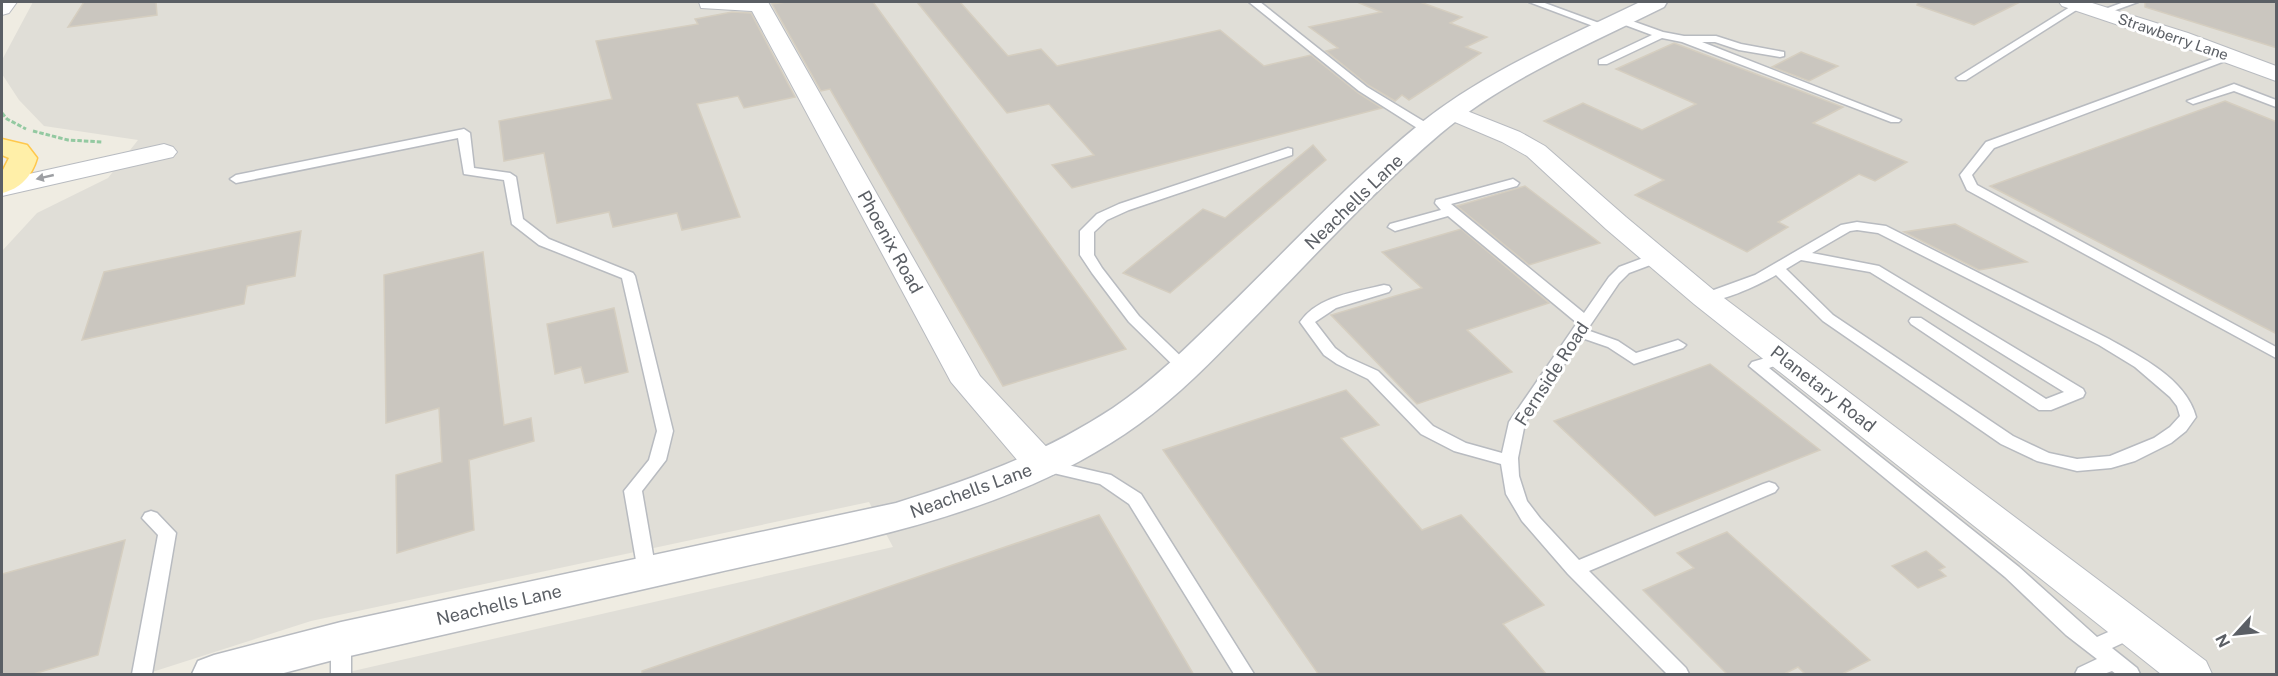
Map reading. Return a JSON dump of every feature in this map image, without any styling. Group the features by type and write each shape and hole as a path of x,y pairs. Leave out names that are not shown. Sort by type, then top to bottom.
{"main road":[{"path":"2,186 21,168 7,149"}],"street":[{"path":"2,9 7,2"},
{"path":"709,2 708,4 758,3"},
{"name":"Neachells Lane","path":"214,675 341,640 898,517 993,486 1042,465 1126,416 1185,368 1350,204 1440,121 1507,77 1656,2"},
{"name":"Phoenix Road","path":"758,3 967,382 1042,465"},
{"name":"Strawberry Lane","path":"2083,5 2277,74"},
{"name":"Planetary Road","path":"1440,121 1511,137 1536,151 1656,258 1705,298 2191,675"},
{"path":"2,186 164,152 117,154 7,149"}],"lane":[{"path":"1254,2 1363,89 1440,121"},
{"path":"1534,2 1661,35 1684,39 1716,39 1739,47 1780,54"},
{"path":"1962,78 2083,5 2133,2"},
{"path":"1603,62 1661,35"},
{"path":"1684,39 1894,120"},
{"path":"2229,56 1990,145 1966,175 1972,187 2277,352"},
{"path":"2193,100 2234,87 2277,104"},
{"path":"236,179 464,133 468,171 510,177 517,222 544,242 628,276 664,431 661,452 654,467 637,483 633,491 647,572"},
{"path":"1185,368 1134,319 1097,270 1087,255 1087,231 1102,217 1124,207 1288,152"},
{"path":"1513,183 1442,203 1582,327 1634,359 1678,345"},
{"path":"1395,228 1451,211"},
{"path":"1705,298 1755,281 1777,268 1799,255 1846,228 1869,226 1891,233 2104,342 2140,363 2176,393 2186,405 2188,417 2182,426 2168,438 2114,463 2095,466 2051,461 2007,440 1846,332 1811,303 1777,268"},
{"path":"1799,255 1874,269 2077,393 2045,406 1916,321"},
{"name":"Fernside Road","path":"1656,258 1624,270 1614,280 1517,422 1509,446 1509,469 1515,495 1532,520 1575,569 1679,675"},
{"path":"1384,289 1320,308 1311,314 1307,322 1310,330 1331,353 1373,376 1418,422 1440,439 1471,452 1509,460"},
{"path":"1783,358 1757,366 2003,565 2130,675"},
{"path":"1042,465 1105,479 1135,499 1244,675"},
{"path":"1575,569 1769,488"},
{"path":"142,675 167,533 152,518"},
{"path":"2095,647 2133,629"},
{"path":"341,640 341,675"},
{"path":"2085,675 2113,661"}],"path":[{"path":"2,113 24,128 43,134 77,141 129,143 117,154"}],"shaded area":[{"path":"33,2 2276,2 2276,674 340,674 893,547 869,502 311,621 146,674 2,674 2,251 37,213 108,178 138,140 44,126 19,100 2,74 2,60"}],"building":[{"path":"84,2 156,2 157,15 68,27"},
{"path":"873,2 1126,349 1003,386 830,89 821,91 772,4"},
{"path":"917,2 960,2 1008,56 1041,49 1057,66 1220,30 1264,66 1311,55 1358,93 1382,108 1072,188 1052,165 1094,155 1049,104 1007,113"},
{"path":"1357,2 1420,2 1462,17 1450,23 1487,37 1466,47 1481,53 1409,100 1402,95 1395,101 1368,85 1326,51 1338,48 1309,27 1381,12"},
{"path":"1918,2 2020,2 1974,25 1917,5"},
{"path":"2145,2 2277,2 2277,48 2145,7"},
{"path":"732,12 751,13 795,97 744,108 738,96 697,104 740,217 682,230 677,213 613,227 609,212 557,223 544,153 504,161 499,121 612,99 596,41 698,24 695,19"},
{"path":"1674,43 1843,107 1813,123 1907,162 1875,181 1859,174 1778,222 1788,227 1747,252 1635,195 1664,180 1544,121 1583,103 1642,130 1696,104 1616,69"},
{"path":"1801,52 1838,66 1809,81 1772,67"},
{"path":"2225,101 2277,122 2277,334 1990,186"},
{"path":"1313,145 1326,160 1170,293 1123,273 1203,209 1225,218"},
{"path":"1525,186 1600,243 1529,265 1457,206"},
{"path":"1955,224 2027,262 1979,270 1904,232"},
{"path":"1461,229 1549,303 1467,330 1512,372 1417,404 1331,315 1422,288 1382,252"},
{"path":"301,231 295,276 247,286 244,304 82,340 104,272"},
{"path":"483,252 504,425 531,418 534,441 469,460 474,530 397,553 396,475 442,462 439,408 386,423 384,275"},
{"path":"614,308 628,372 585,383 581,367 555,374 547,324"},
{"path":"1710,364 1820,450 1655,516 1554,421"},
{"path":"1346,390 1379,425 1341,438 1422,530 1461,515 1544,605 1503,624 1547,675 1319,675 1163,450"},
{"path":"1099,515 1194,675 642,675 642,671"},
{"path":"1727,532 1870,660 1840,675 1806,675 1798,667 1782,675 1728,675 1643,590 1694,568 1677,553"},
{"path":"125,540 98,655 30,675 2,675 2,574"},
{"path":"1926,551 1945,567 1939,570 1946,576 1918,588 1892,566"}]}
